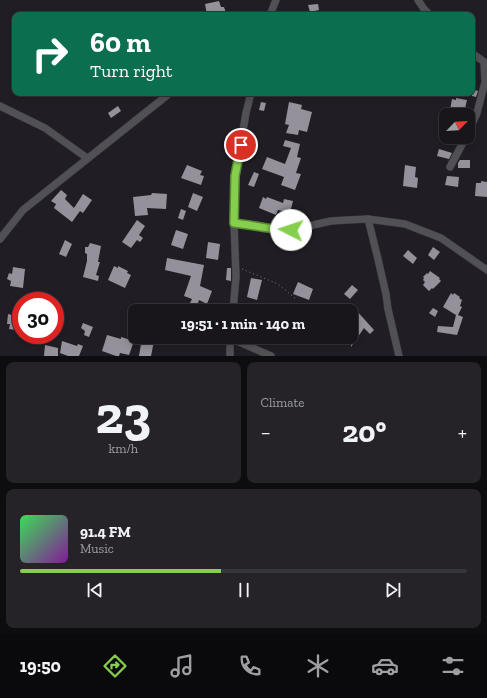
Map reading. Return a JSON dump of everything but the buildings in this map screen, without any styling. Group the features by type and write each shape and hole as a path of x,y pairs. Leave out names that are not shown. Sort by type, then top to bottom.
{"street":[{"path":"271,12 276,0"},
{"path":"418,0 427,12"},
{"path":"475,55 486,63 485,82 475,117"},
{"path":"0,238 23,210 166,96"},
{"path":"233,304 236,277 234,223 235,176 249,96"},
{"path":"0,106 45,128 87,158"},
{"path":"450,167 462,144"},
{"path":"234,223 257,225 276,230 291,230 331,221 368,219 404,224 433,234 457,248 474,262 487,270"},
{"path":"368,219 399,356"},
{"path":"230,344 230,356"},
{"path":"245,344 271,356"}],"path":[{"path":"236,267 255,273 278,284 296,299"}],"route":[{"path":"241,145 235,176 234,223 257,225 276,230 291,230"}]}
